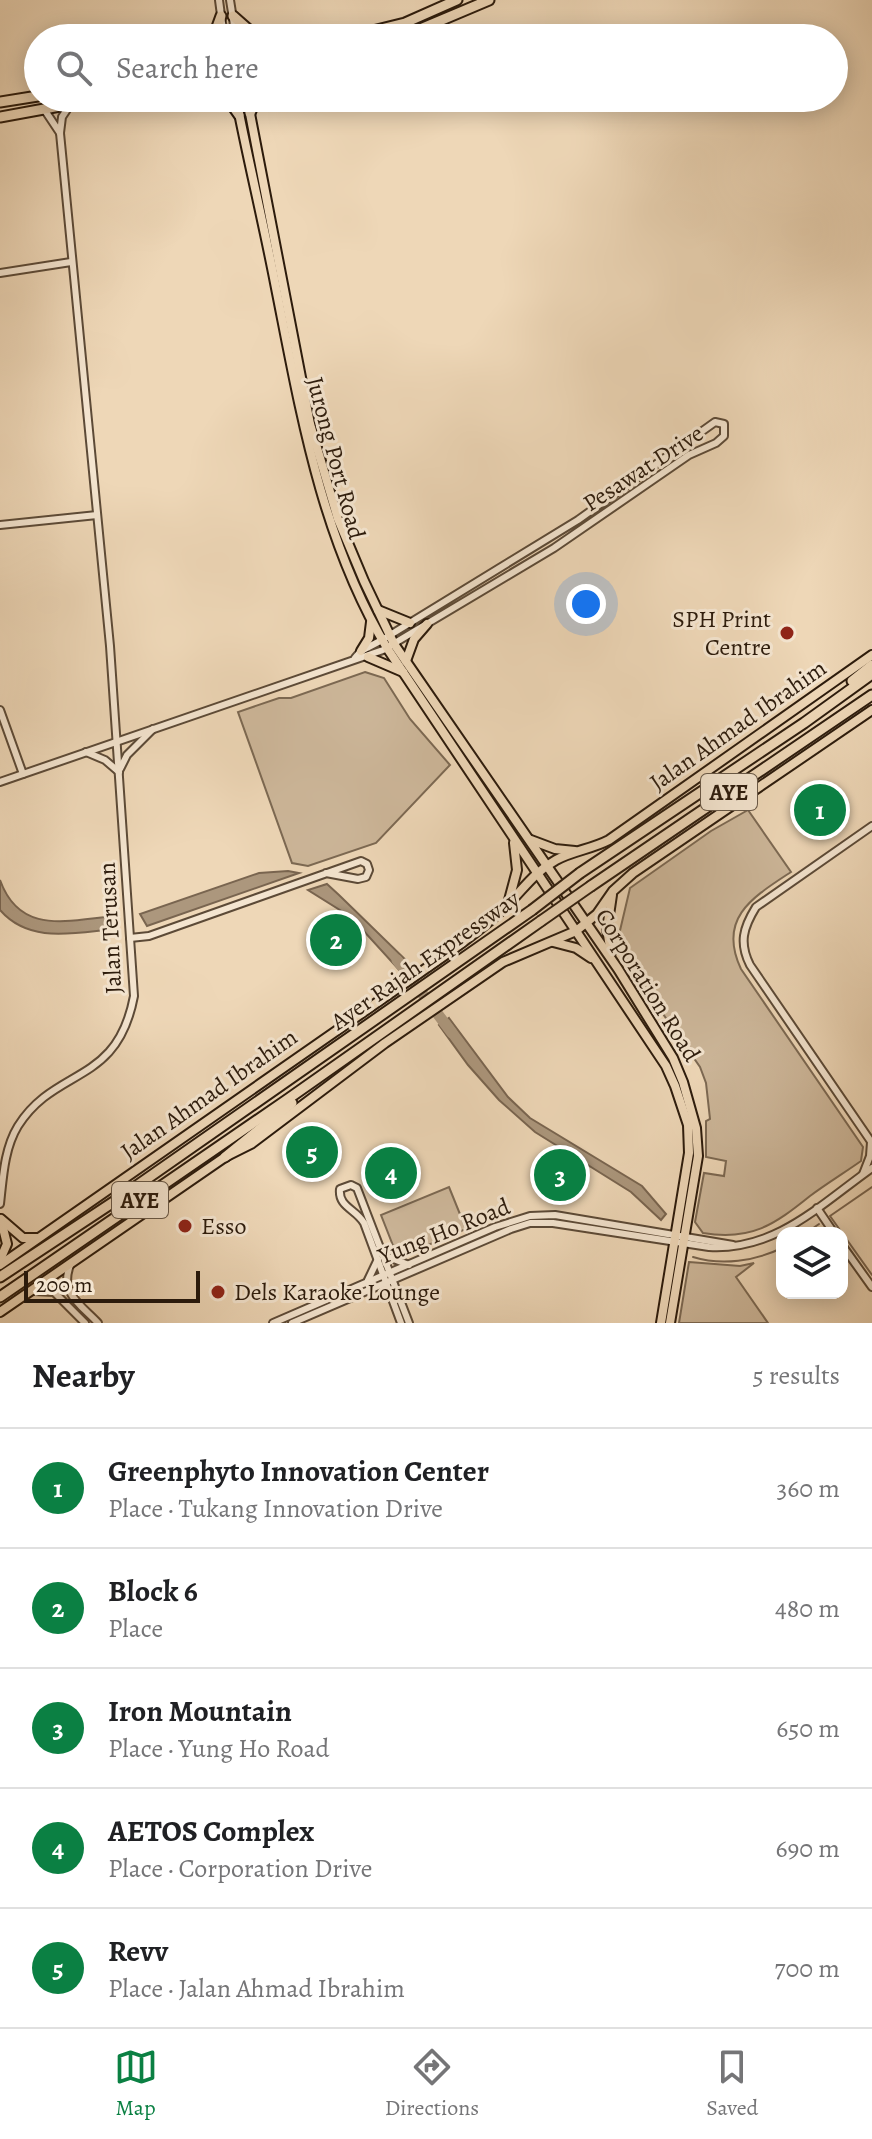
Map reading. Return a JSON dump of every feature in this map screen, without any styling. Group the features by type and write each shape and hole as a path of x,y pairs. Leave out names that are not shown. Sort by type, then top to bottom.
{"highway":[{"path":"401,24 457,0"},
{"path":"432,24 489,0"},
{"path":"218,24 221,16"},
{"path":"233,16 242,24"},
{"path":"0,102 24,98"},
{"path":"0,117 28,112"},
{"path":"847,691 851,682 872,665"},
{"name":"Ayer Rajah Expressway","path":"0,1277 115,1201 532,910 580,873 872,674"},
{"name":"Ayer Rajah Expressway","path":"0,1297 297,1093 424,1010 438,993 871,696"},
{"path":"225,1157 294,1102 297,1093"}],"main road":[{"name":"Jurong Port Road","path":"238,112 302,425 329,522 372,620 406,662 547,866"},
{"name":"Jurong Port Road","path":"250,113 310,424 338,519 403,672 538,873"},
{"path":"377,609 387,616 410,623"},
{"path":"372,620 369,638 361,655 403,672"},
{"path":"406,662 414,639 427,624"},
{"name":"Jalan Ahmad Ibrahim","path":"0,1263 481,929 547,866 609,840 872,655"},
{"path":"0,1312 225,1157 251,1144 424,1010 446,1001 503,962 576,931 597,914 613,891 645,865 872,710"},
{"path":"508,905 517,870 512,836"},
{"path":"530,840 558,849 585,851"},
{"name":"Corporation Road","path":"547,866 618,969 673,1058 693,1113 698,1156 661,1323"},
{"name":"Corporation Road","path":"538,873 666,1066 688,1125 688,1167 670,1323"},
{"path":"613,891 607,929 610,950 618,969"},
{"path":"551,942 576,948 598,964"},
{"path":"0,1216 23,1238 39,1238"},
{"path":"0,1216 7,1244 0,1263"}],"street":[{"path":"219,0 222,24"},
{"path":"230,0 234,24"},
{"path":"46,112 60,133"},
{"path":"60,133 65,112"},
{"name":"Jalan Terusan","path":"0,1204 10,1143 25,1116 47,1097 94,1067 113,1049 124,1031 134,996 110,646 60,133"},
{"path":"0,273 71,262"},
{"name":"Pesawat Drive","path":"715,422 724,424 724,436 716,443 689,455 554,548 427,624 388,642 410,623 578,520 715,422"},
{"path":"0,525 97,515"},
{"path":"0,782 279,686 388,642"},
{"path":"0,710 23,774"},
{"path":"86,752 105,760 119,772 127,755 155,727"},
{"path":"863,1174 872,1142 750,965 742,940 745,924 756,907 872,826"},
{"path":"130,938 149,936 326,873 361,861 367,864 369,870 366,877 358,879 326,873"},
{"name":"Yung Ho Road","path":"292,1323 507,1222 530,1216 575,1218 709,1247 763,1241 817,1208 872,1168"},
{"path":"396,1299 410,1268 381,1257 357,1213 344,1205 340,1189 351,1185 357,1188 381,1257 389,1277 401,1323"},
{"path":"817,1208 830,1227"},
{"path":"848,1253 872,1287"},
{"path":"381,1257 367,1287 396,1299 409,1323"},
{"path":"71,1263 65,1279 67,1288 98,1323"},
{"name":"Yung Ho Road","path":"273,1323 367,1287"},
{"path":"28,1293 39,1290 54,1292 85,1323"}],"shaded area":[{"path":"365,672 384,678 410,719 450,765 376,843 308,866 292,863 238,712 279,698 291,698"},
{"path":"748,810 791,872 752,900 736,922 733,936 741,969 863,1147 861,1161 773,1223 735,1235 720,1235 703,1233 695,1222 704,1173 724,1176 726,1161 706,1157 706,1121 710,1119 706,1083 700,1067 631,968 618,939 630,888 711,831"},
{"path":"259,873 299,873 147,926 140,914"},
{"path":"0,880 9,898 20,910 33,917 63,921 116,916 117,929 55,934 25,928 0,910"},
{"path":"327,884 411,965 401,972 351,917 308,890"},
{"path":"449,1018 508,1097 530,1118 642,1186 666,1214 661,1220 631,1192 535,1132 499,1100 439,1025"},
{"path":"449,1187 466,1229 407,1254 394,1248 381,1215"},
{"path":"689,1262 740,1266 754,1263 736,1277 768,1323 679,1323"}],"waterway":[{"path":"397,960 452,1033"},
{"path":"872,1187 830,1216 872,1275"},
{"path":"815,1227 819,1224"},
{"path":"693,1257 738,1261 776,1250"}],"place":[{"name":"SPH Print Centre","path":"787,633"},
{"name":"Greenphyto Innovation Center","path":"820,810"},
{"name":"Block 6","path":"336,940"},
{"name":"Revv","path":"312,1152"},
{"name":"AETOS Complex","path":"391,1173"},
{"name":"Iron Mountain","path":"560,1175"},
{"name":"Esso","path":"185,1226"},
{"name":"Dels Karaoke Lounge","path":"218,1292"}]}
